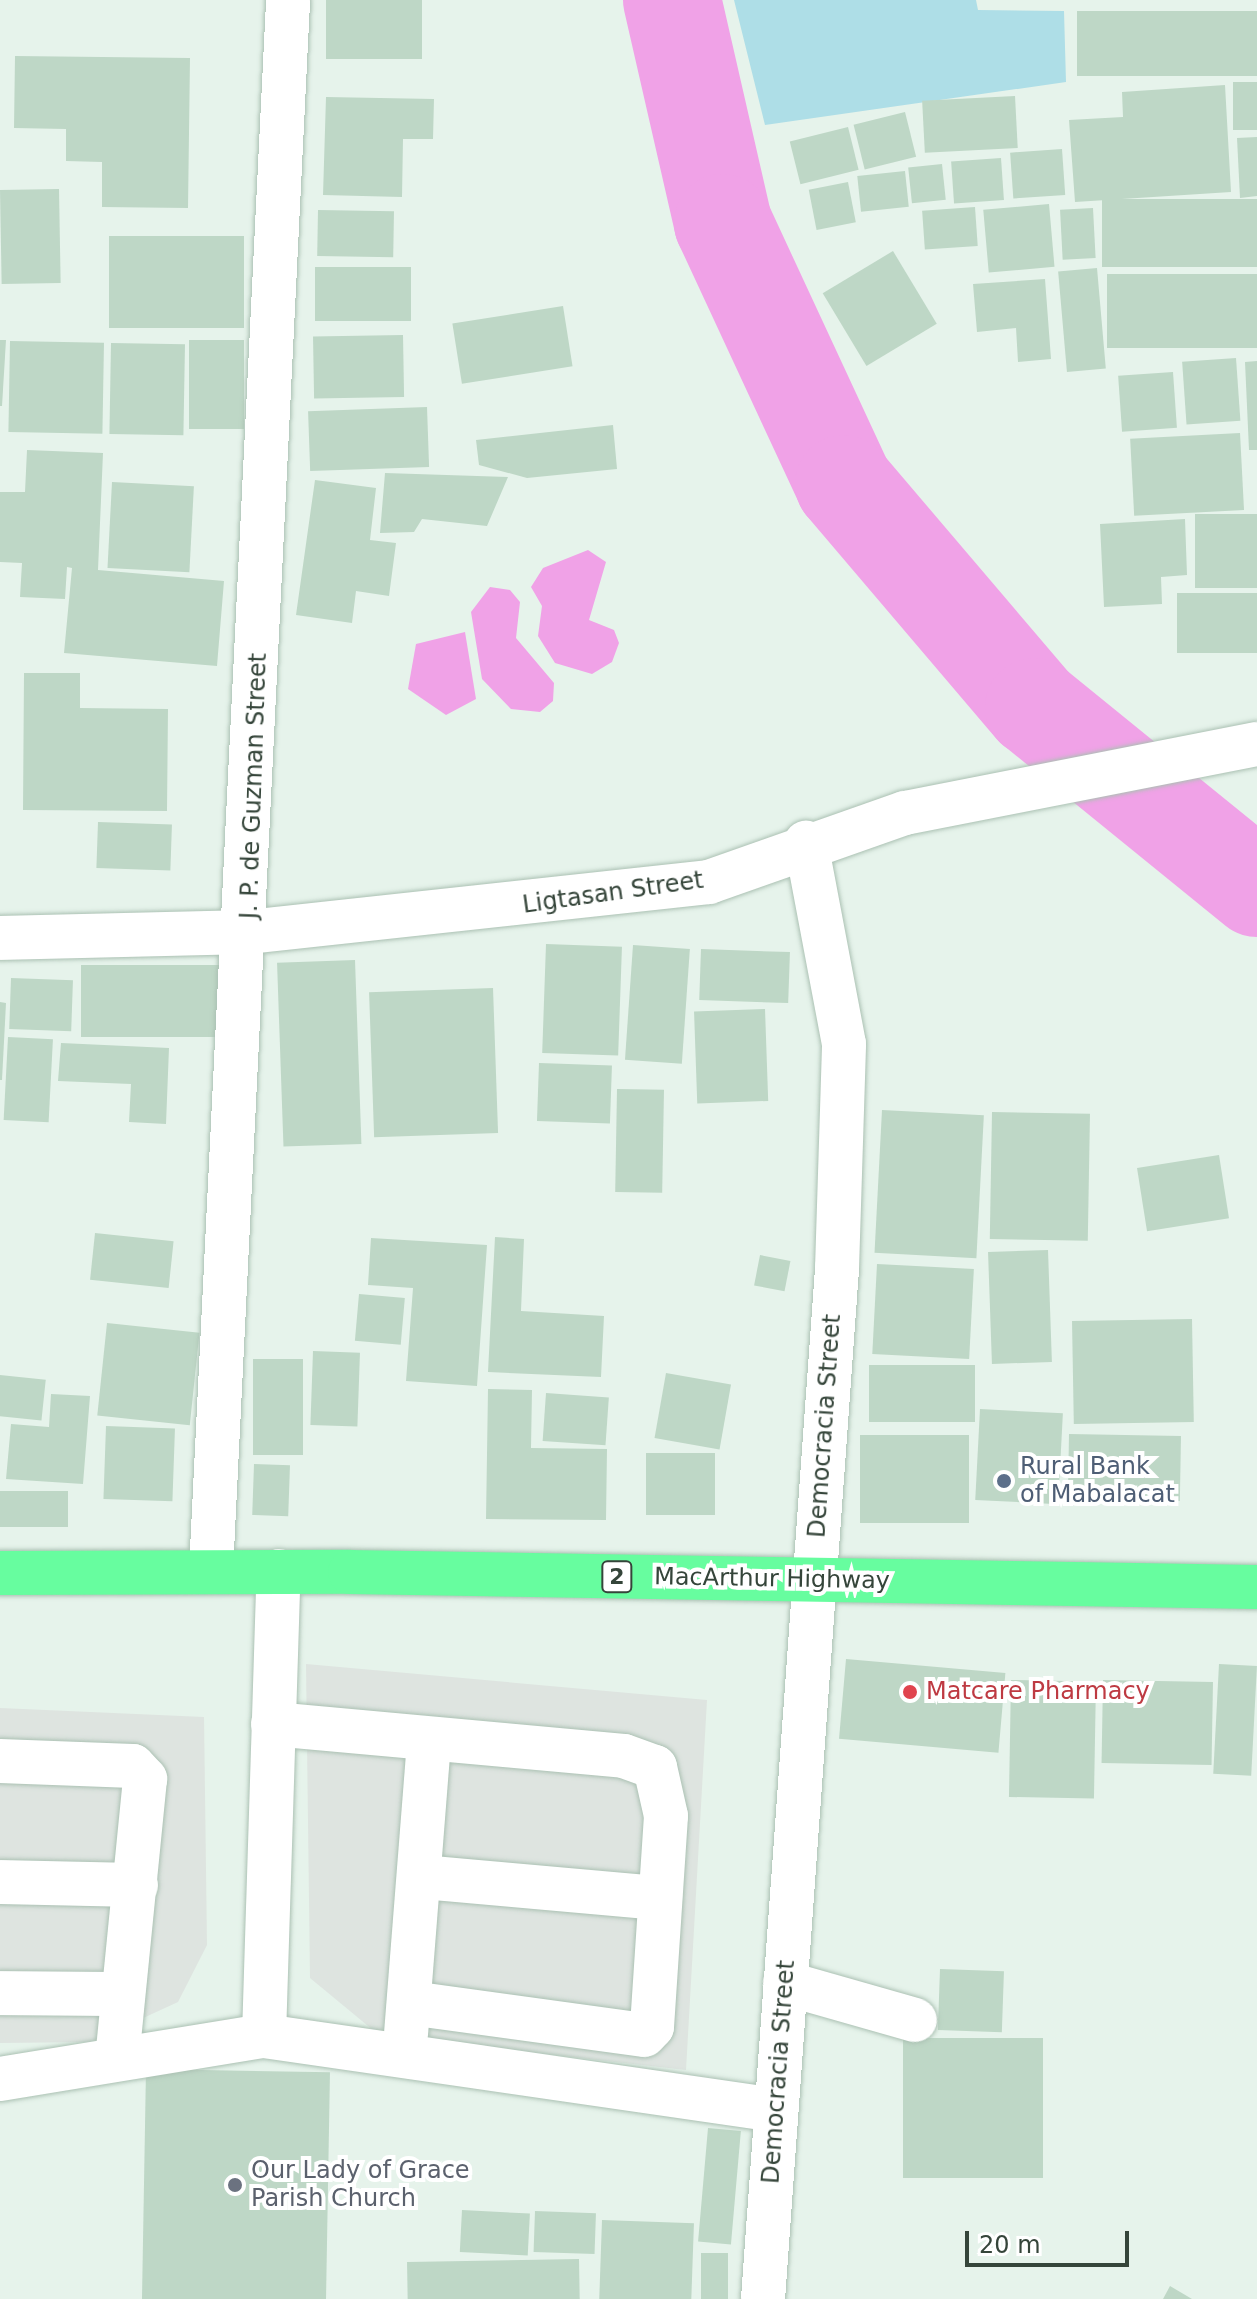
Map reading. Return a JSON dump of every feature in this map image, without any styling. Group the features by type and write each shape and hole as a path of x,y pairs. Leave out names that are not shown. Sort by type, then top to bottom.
{"highway":[{"name":"MacArthur Highway","path":"0,1573 279,1571 1245,1587"}],"street":[{"name":"J. P. de Guzman Street","path":"211,1571 248,932 288,0"},
{"name":"Ligtasan Street","path":"0,938 248,932 709,882 806,843 905,813 1240,748"},
{"name":"Democracia Street","path":"763,2299 814,1581 844,1044 806,843"},
{"path":"264,2036 279,1571"},
{"path":"273,1724 643,1759 655,1767 666,1816 652,2027 644,2035 409,2003"},
{"path":"404,2056 423,1877 429,1741"},
{"path":"0,1761 133,1766 145,1779 117,2059"},
{"path":"423,1877 660,1898"},
{"path":"0,1882 136,1885"},
{"path":"785,1983 915,2020"},
{"path":"0,1993 123,1994"},
{"path":"0,2079 264,2036 776,2110"}],"shaded area":[{"path":"734,0 976,0 978,10 1064,11 1066,82 765,125"},
{"path":"588,550 606,562 589,620 614,630 619,643 612,662 592,674 555,663 538,636 542,606 531,587 543,568"},
{"path":"490,587 510,590 520,602 516,638 554,683 553,701 540,712 511,709 482,679 471,612"},
{"path":"465,632 476,699 446,715 408,689 416,644"},
{"path":"306,1664 707,1700 686,2070 379,2035 310,1978"},
{"path":"0,1708 204,1717 207,1945 178,2002 91,2042 0,2043"}],"building":[{"path":"326,0 422,0 422,59 326,59"},
{"path":"1077,11 1257,11 1257,76 1077,76"},
{"path":"15,56 190,58 188,208 102,207 102,162 66,161 66,129 14,128"},
{"path":"1233,82 1257,82 1257,130 1233,130"},
{"path":"1225,85 1231,192 1075,202 1069,120 1123,117 1122,92"},
{"path":"1015,96 1018,148 925,153 922,101"},
{"path":"326,97 434,99 433,139 403,139 402,197 323,195"},
{"path":"905,112 916,157 865,169 854,125"},
{"path":"848,127 859,170 800,184 790,142"},
{"path":"1257,137 1257,196 1240,198 1237,138"},
{"path":"1062,149 1065,195 1013,199 1010,153"},
{"path":"1001,158 1004,200 954,203 951,161"},
{"path":"942,164 946,200 912,203 908,168"},
{"path":"905,171 909,207 861,212 857,176"},
{"path":"848,182 856,222 817,230 809,190"},
{"path":"59,189 61,283 2,284 0,190"},
{"path":"1102,199 1257,199 1257,267 1102,267"},
{"path":"1049,204 1054,267 989,273 983,210"},
{"path":"975,207 978,246 925,250 922,211"},
{"path":"1093,208 1096,258 1063,260 1060,210"},
{"path":"318,210 394,211 393,257 317,256"},
{"path":"109,236 244,236 244,328 109,328"},
{"path":"893,251 937,324 866,366 823,293"},
{"path":"315,267 411,267 411,321 315,321"},
{"path":"1097,268 1106,369 1067,372 1058,271"},
{"path":"1107,274 1257,274 1257,348 1107,348"},
{"path":"1045,279 1051,359 1018,362 1016,328 977,332 973,284"},
{"path":"563,306 573,366 462,384 452,324"},
{"path":"403,335 404,397 314,399 313,337"},
{"path":"0,340 6,340 2,406 0,406"},
{"path":"189,340 244,340 244,429 189,429"},
{"path":"10,341 104,343 102,434 8,432"},
{"path":"111,343 185,344 183,435 109,434"},
{"path":"1236,358 1240,421 1187,425 1182,362"},
{"path":"1257,361 1257,450 1249,450 1245,362"},
{"path":"1173,372 1177,428 1122,432 1118,376"},
{"path":"427,407 429,467 310,471 308,411"},
{"path":"613,425 617,469 527,478 479,465 476,440"},
{"path":"1240,433 1244,510 1134,516 1130,439"},
{"path":"27,450 103,453 98,570 224,581 217,666 64,653 72,568 67,567 65,599 20,597 22,563 0,562 0,492 25,492"},
{"path":"385,473 508,477 487,526 422,519 414,532 380,533"},
{"path":"315,480 376,488 370,540 396,543 389,596 356,591 352,623 296,615"},
{"path":"112,482 194,486 189,572 107,568"},
{"path":"1195,514 1257,514 1257,588 1195,588"},
{"path":"1185,519 1187,575 1161,577 1162,604 1104,607 1100,524"},
{"path":"1177,593 1257,593 1257,653 1177,653"},
{"path":"24,673 80,673 80,708 168,709 167,811 23,810"},
{"path":"98,822 172,825 170,871 96,868"},
{"path":"546,944 622,947 618,1056 542,1053"},
{"path":"633,945 690,949 682,1064 625,1060"},
{"path":"701,949 790,952 788,1003 699,1000"},
{"path":"355,960 361,1144 283,1147 277,963"},
{"path":"81,965 219,965 219,1037 81,1037"},
{"path":"11,978 73,980 71,1031 9,1029"},
{"path":"493,988 498,1133 374,1137 369,992"},
{"path":"0,1002 6,1003 2,1080 0,1080"},
{"path":"765,1009 768,1101 697,1103 694,1011"},
{"path":"8,1037 53,1039 49,1122 4,1120"},
{"path":"61,1043 169,1048 166,1124 129,1122 131,1084 58,1081"},
{"path":"539,1063 612,1066 610,1124 537,1121"},
{"path":"617,1089 664,1090 662,1193 615,1192"},
{"path":"882,1110 984,1115 976,1258 875,1253"},
{"path":"992,1112 1090,1114 1088,1241 990,1239"},
{"path":"1219,1155 1229,1218 1147,1231 1137,1168"},
{"path":"95,1233 174,1241 169,1288 90,1280"},
{"path":"495,1237 524,1239 521,1311 604,1316 601,1377 488,1372"},
{"path":"371,1238 487,1245 477,1386 406,1381 413,1288 368,1285"},
{"path":"1048,1250 1052,1362 992,1364 988,1252"},
{"path":"760,1255 790,1261 785,1291 754,1285"},
{"path":"877,1264 974,1269 969,1359 872,1354"},
{"path":"359,1294 405,1298 401,1345 355,1341"},
{"path":"1192,1319 1194,1422 1074,1424 1072,1321"},
{"path":"107,1323 199,1333 190,1425 97,1415"},
{"path":"313,1351 360,1353 357,1427 310,1425"},
{"path":"253,1359 303,1359 303,1455 253,1455"},
{"path":"869,1365 975,1365 975,1422 869,1422"},
{"path":"666,1373 731,1384 720,1449 655,1438"},
{"path":"0,1375 46,1380 41,1421 0,1416"},
{"path":"488,1389 532,1390 531,1448 607,1449 606,1520 486,1519"},
{"path":"546,1393 609,1397 605,1445 543,1441"},
{"path":"51,1394 90,1396 83,1484 6,1479 11,1424 49,1427"},
{"path":"980,1409 1063,1413 1058,1504 975,1500"},
{"path":"106,1426 175,1428 172,1501 103,1499"},
{"path":"1069,1434 1181,1436 1180,1501 1068,1499"},
{"path":"860,1435 969,1435 969,1523 860,1523"},
{"path":"646,1453 715,1453 715,1515 646,1515"},
{"path":"254,1464 290,1465 288,1516 252,1515"},
{"path":"0,1491 68,1491 68,1527 0,1527"},
{"path":"846,1659 1005,1673 998,1753 839,1739"},
{"path":"1219,1664 1257,1666 1251,1776 1213,1774"},
{"path":"1011,1680 1096,1681 1094,1798 1009,1797"},
{"path":"1103,1680 1213,1682 1212,1765 1102,1763"},
{"path":"940,1969 1004,1971 1002,2032 938,2030"},
{"path":"903,2038 1043,2038 1043,2178 903,2178"},
{"name":"Our Lady of Grace Parish Church","path":"146,2069 330,2072 326,2299 142,2299"},
{"path":"708,2128 741,2131 731,2244 698,2242"},
{"path":"462,2210 530,2214 528,2256 460,2252"},
{"path":"535,2211 596,2213 595,2254 534,2252"},
{"path":"602,2220 694,2223 691,2299 599,2299"},
{"path":"701,2253 728,2253 728,2299 701,2299"},
{"path":"579,2259 580,2299 408,2299 407,2262"},
{"path":"1170,2286 1192,2299 1163,2299"}],"waterway":[{"path":"672,0 723,223 844,484 1034,707 1257,888"}],"place":[{"name":"Rural Bank of Mabalacat","path":"1004,1481"},
{"name":"Matcare Pharmacy","path":"910,1692"},
{"name":"Our Lady of Grace Parish Church","path":"235,2185"}]}
